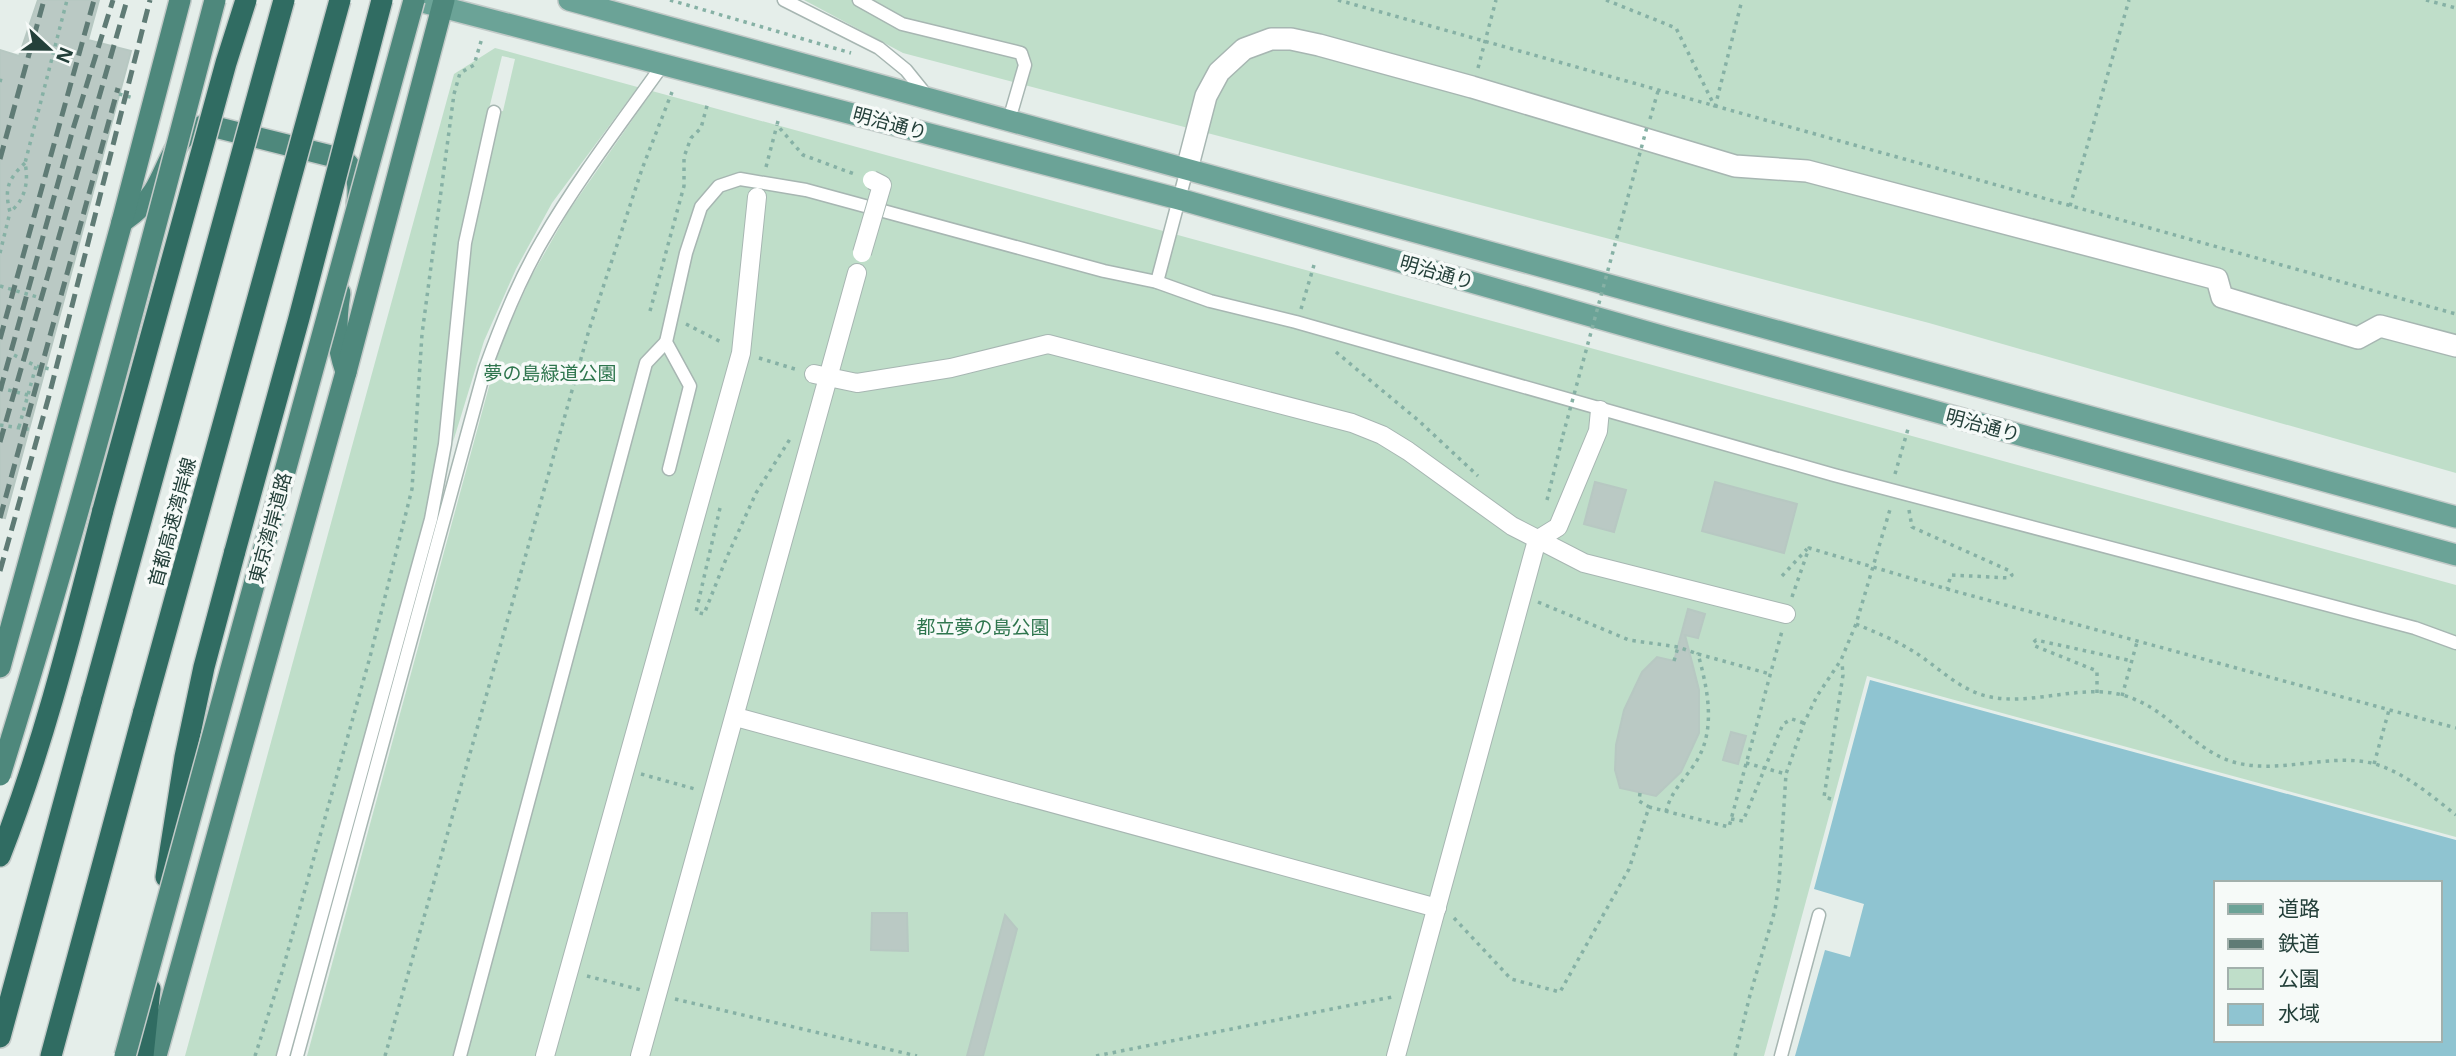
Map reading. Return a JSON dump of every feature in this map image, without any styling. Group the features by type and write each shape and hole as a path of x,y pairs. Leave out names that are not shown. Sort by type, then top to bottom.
{"highway":[{"path":"0,667 180,0"},
{"path":"0,775 37,655 121,355 215,0"},
{"path":"0,856 62,666 226,63 246,0"},
{"name":"首都高速湾岸線","path":"0,1037 284,0"},
{"name":"首都高速湾岸線","path":"51,1056 340,0"},
{"path":"143,1056 151,976 186,757 204,667 382,0"},
{"name":"東京湾岸道路","path":"125,1056 414,0"},
{"path":"156,1056 346,372 443,4"},
{"path":"122,222 139,211 154,191 176,147 185,134 195,127 207,125 343,159 356,176 359,188 337,310 337,346 346,372"}],"main road":[{"name":"明治通り","path":"414,0 443,4 1179,199 1685,343 2456,555"},
{"name":"明治通り","path":"569,0 2456,517"}],"street":[{"path":"1187,169 1206,96 1219,72 1244,49 1271,39 1291,39 1319,44 1472,87 1735,166 1807,171 2217,279 2222,297 2358,338 2380,326 2456,346"},
{"path":"863,253 883,185 872,180"},
{"path":"545,1056 624,769 746,354 757,197"},
{"path":"640,1056 814,428 820,376 857,273"},
{"path":"820,376 857,383 951,368 1048,344 1352,423 1382,435 1408,451 1512,526 1584,563 1786,614"},
{"path":"1396,1056 1537,540 1558,527 1598,431 1600,410"},
{"path":"736,717 1437,905"}],"lane":[{"path":"784,0 878,48 906,70 927,97"},
{"path":"859,0 902,24 1021,53 1025,65 1009,120"},
{"path":"297,1056 485,369 501,323 548,231 664,63"},
{"path":"283,1056 431,519 445,444 465,243 494,112"},
{"path":"1157,282 1187,169"},
{"path":"460,1056 646,363 666,342 686,253 701,207 719,186 740,179 806,190 1104,271 1157,282 1210,301 1296,322 1600,410 1834,475 2415,628 2456,643"},
{"path":"666,342 690,386 669,469"},
{"path":"1781,1056 1819,915"}],"path":[{"path":"0,253 10,212 6,199 11,176 24,163 67,0"},
{"path":"1338,0 2456,314"},
{"path":"1472,87 1496,0"},
{"path":"1606,0 1676,28 1715,107"},
{"path":"1715,107 1742,0"},
{"path":"2070,206 2129,0"},
{"path":"2426,0 2456,8"},
{"path":"255,1056 282,972 370,657 412,489 422,334 454,93 460,73 474,65 484,31"},
{"path":"1547,501 1658,91"},
{"path":"385,1056 589,330 642,169 672,92"},
{"path":"119,94 137,99"},
{"path":"650,311 684,187 684,157 691,138 701,128 708,102"},
{"path":"766,167 777,123 803,155 872,180"},
{"path":"10,212 21,204 27,172 24,163"},
{"path":"1296,322 1314,265"},
{"path":"0,286 37,298"},
{"path":"685,323 746,354 820,376"},
{"path":"1329,346 1419,421 1483,481"},
{"path":"14,355 36,366 50,369"},
{"path":"19,427 36,366"},
{"path":"0,388 28,395"},
{"path":"720,506 696,612 704,614 755,494 799,424 814,428"},
{"path":"0,425 33,430"},
{"path":"1907,478 1895,474 1908,429"},
{"path":"1735,1056 1775,910 1786,774 1804,723 1817,696 1842,660 1856,624 1892,504 1909,506 1912,527 2010,571 2012,575 2009,578 1951,575 1947,589"},
{"path":"1809,548 2137,642 2456,728"},
{"path":"1640,793 1639,801 1649,807 1729,827 1786,614 1809,548"},
{"path":"1782,576 1809,548"},
{"path":"1547,605 1629,640 1678,647 1770,674"},
{"path":"1856,624 1914,652 1962,685 1983,695 2000,699 2026,699 2097,693 2133,698 2155,710 2211,753 2234,762 2259,767 2355,762 2374,764 2409,781 2456,815"},
{"path":"2097,693 2097,671 2033,643 2036,640 2132,662"},
{"path":"2122,696 2137,642"},
{"path":"1674,661 1678,647"},
{"path":"1666,812 1668,799 1696,763 1710,725 1705,679 1698,654"},
{"path":"1831,799 1824,797 1843,675 1842,660"},
{"path":"2374,764 2389,710"},
{"path":"1731,818 1743,821 1783,724 1792,719 1804,723"},
{"path":"1746,763 1786,774"},
{"path":"624,769 713,794"},
{"path":"1437,905 1511,979 1560,992 1629,869 1649,807"},
{"path":"568,970 657,995 917,1056"},
{"path":"1096,1056 1414,992"}],"green space":[{"path":"804,0 2456,0 2456,473 1929,323 903,53"},
{"name":"都立夢の島公園","path":"495,48 2456,585 2456,837 1867,676 1764,1056 307,1056 500,346 531,277 568,212 649,96 635,91 552,203 516,269 484,341 425,522 278,1056 185,1056 454,74","holes":["502,56 515,59 503,111 488,113"]}],"water":[{"path":"1870,680 2456,840 2456,1056 1795,1056 1825,950 1850,957 1864,904 1814,889"}],"building":[{"path":"38,0 99,0 88,40 131,51 5,518 0,517 0,50 19,56"},
{"path":"1595,482 1626,490 1614,532 1584,524"},
{"path":"1715,482 1797,504 1784,553 1702,531"},
{"path":"1688,609 1705,614 1698,638 1685,635 1699,690 1699,733 1681,772 1656,796 1620,788 1615,770 1616,745 1624,710 1642,672 1657,657 1674,661"},
{"path":"1731,732 1746,736 1738,764 1723,760"},
{"path":"872,913 907,913 908,951 871,950"},
{"path":"1005,915 1017,929 983,1056 967,1056"}],"railway":[{"path":"0,159 44,0"},
{"path":"0,339 94,0"},
{"path":"0,391 73,129 113,0"},
{"path":"0,442 127,0"},
{"path":"0,571 49,396 150,0"},
{"path":"0,518 118,88"}],"park label":[{"name":"夢の島緑道公園","path":"550,373"}]}
